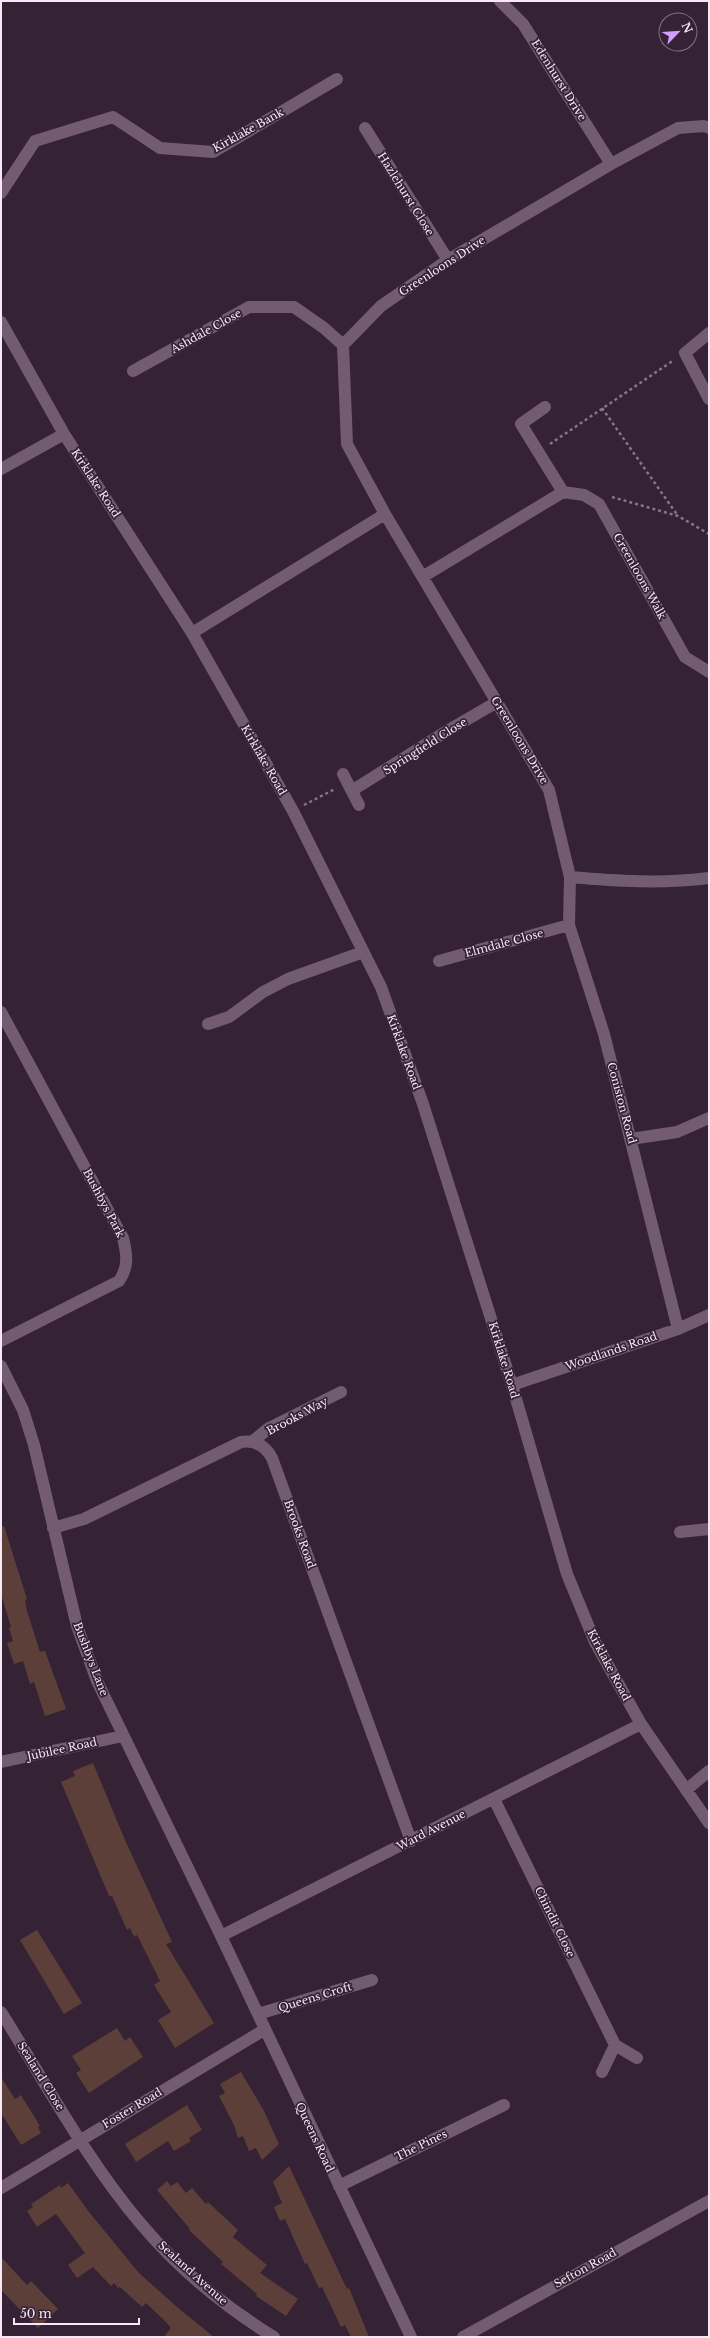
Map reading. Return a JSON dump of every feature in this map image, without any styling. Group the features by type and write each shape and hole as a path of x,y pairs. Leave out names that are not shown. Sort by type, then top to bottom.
{"street":[{"name":"Edenhurst Drive","path":"500,1 523,24 611,164"},
{"name":"Kirklake Bank","path":"1,193 35,141 114,117 160,148 214,152 337,79"},
{"name":"Greenloons Drive","path":"570,877 549,790 424,576 385,514 347,444 343,345 381,306 448,260 611,164 678,128 704,126 709,128"},
{"name":"Hazlehurst Close","path":"365,128 448,260"},
{"name":"Ashdale Close","path":"133,371 249,307 294,307 324,328 343,345"},
{"name":"Kirklake Road","path":"1,322 64,434 192,633 293,811 381,988 423,1104 512,1384 567,1574 595,1642 641,1724 709,1823"},
{"path":"709,334 685,353 709,399"},
{"path":"545,407 521,424 563,492"},
{"path":"1,469 64,434"},
{"path":"424,576 563,492 584,495 599,504"},
{"name":"Greenloons Walk","path":"599,504 685,657 709,672"},
{"path":"192,633 385,514"},
{"name":"Springfield Close","path":"348,782 442,734 497,702"},
{"path":"348,782 359,805"},
{"path":"570,877 630,882 709,878"},
{"name":"Coniston Road","path":"570,877 570,925 604,1034 678,1329"},
{"name":"Elmdale Close","path":"439,961 570,925"},
{"path":"208,1024 229,1017 264,992 288,979 363,952"},
{"name":"Bushbys Park","path":"1,1012 123,1238 127,1255 125,1273 119,1281 1,1341"},
{"path":"631,1139 677,1132 709,1118"},
{"name":"Woodlands Road","path":"512,1384 678,1329 709,1315"},
{"name":"Bushbys Lane","path":"1,1366 23,1410 34,1445 77,1626 97,1681 221,1936"},
{"name":"Brooks Way","path":"253,1442 270,1428 341,1392"},
{"path":"53,1528 84,1519 235,1444 253,1442"},
{"name":"Brooks Road","path":"253,1442 265,1447 272,1458 411,1841"},
{"path":"680,1532 709,1529"},
{"name":"Ward Avenue","path":"221,1936 641,1724"},
{"name":"Jubilee Road","path":"1,1762 123,1736"},
{"path":"686,1790 709,1770"},
{"name":"Chindit Close","path":"494,1799 615,2045"},
{"name":"Queens Road","path":"221,1936 264,2030 411,2337"},
{"name":"Queens Croft","path":"258,2014 372,1980"},
{"name":"Sealand Close","path":"1,2012 81,2139"},
{"name":"Foster Road","path":"1,2188 264,2030"},
{"path":"602,2072 615,2045 637,2058"},
{"name":"The Pines","path":"339,2186 504,2105"},
{"name":"Sealand Avenue","path":"81,2139 140,2223 168,2254 237,2312 274,2337"},
{"name":"Sefton Road","path":"463,2337 709,2201"}],"path":[{"path":"538,452 685,353"},
{"path":"602,408 678,516"},
{"path":"599,504 614,496 678,516 709,534"},
{"path":"293,811 348,782"}],"building":[{"path":"4,1526 27,1599 25,1600 27,1611 40,1652 45,1651 66,1709 45,1716 34,1682 30,1684 23,1661 14,1664 7,1643 13,1641 9,1628 11,1627 1,1594 1,1527"},
{"path":"93,1763 125,1840 172,1942 166,1944 214,2023 175,2048 158,2020 171,2012 154,1985 160,1981 137,1935 134,1937 130,1928 127,1930 112,1896 109,1896 61,1782 75,1776 73,1771"},
{"path":"37,1930 82,2003 64,2014 20,1940"},
{"path":"117,2028 125,2041 130,2037 143,2057 89,2093 76,2073 81,2070 72,2056"},
{"path":"241,2072 264,2111 279,2144 262,2160 256,2148 249,2151 243,2136 238,2138 234,2125 219,2096 225,2093 220,2084"},
{"path":"1,2077 15,2099 21,2095 40,2126 38,2127 41,2133 21,2145 1,2113"},
{"path":"187,2105 202,2130 189,2138 191,2141 174,2151 168,2141 136,2162 125,2144"},
{"path":"289,2166 347,2289 349,2288 369,2337 351,2337 345,2325 341,2327 322,2287 319,2288 307,2263 305,2264 285,2219 280,2221 274,2207 282,2203 273,2182"},
{"path":"167,2181 171,2186 177,2182 186,2193 192,2188 206,2204 208,2202 238,2230 233,2237 267,2265 260,2273 298,2299 286,2316 256,2296 257,2294 221,2264 223,2262 189,2230 190,2229 157,2190"},
{"path":"68,2183 89,2212 139,2273 214,2337 164,2337 171,2328 165,2321 146,2303 142,2307 120,2287 118,2288 114,2283 111,2286 93,2267 77,2278 68,2265 85,2253 56,2214 37,2227 27,2211 33,2207 31,2204 60,2185 61,2188"},
{"path":"1,2257 27,2285 31,2281 58,2309 38,2328 1,2290"}]}
